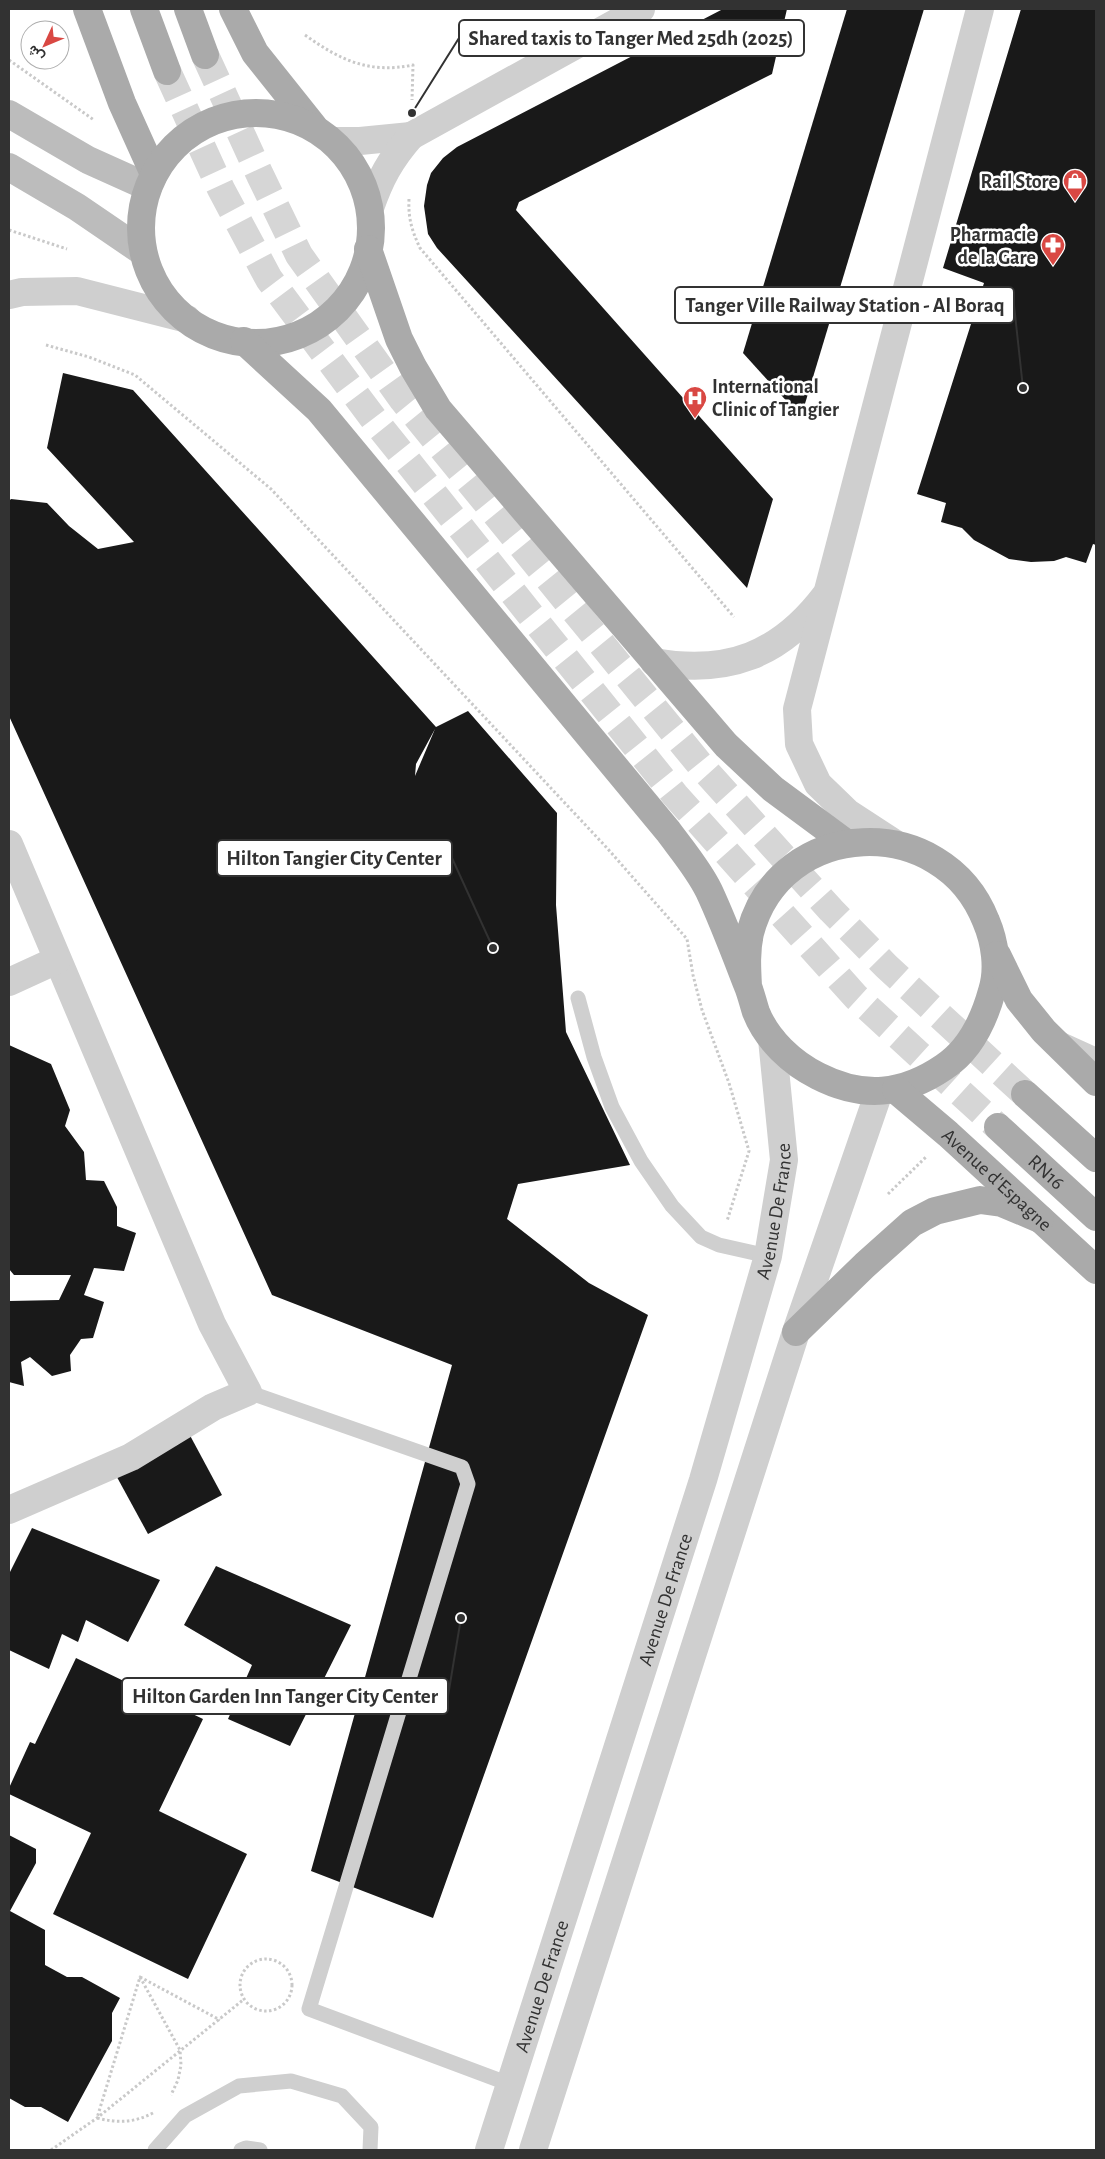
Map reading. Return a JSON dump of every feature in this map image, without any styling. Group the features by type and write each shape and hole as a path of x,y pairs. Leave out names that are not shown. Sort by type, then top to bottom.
{"main road":[{"path":"87,9 151,180"},
{"path":"144,9 167,71"},
{"path":"188,9 205,55"},
{"path":"233,9 255,53 358,171 370,208 371,229 368,249 359,282 339,310 311,330 279,341 244,341 224,339 204,331 186,319 167,300 152,278 144,252 140,220 151,180 172,148 197,128 226,116 257,112 288,117 326,136"},
{"path":"368,249 399,339 438,409 726,745 773,789 846,843"},
{"path":"244,341 319,410 668,831 708,888 748,986 757,1014 772,1039 801,1068 838,1086 888,1091 919,1082 947,1066 970,1042 986,1015 994,984 995,952 991,932 982,908 966,885 946,866 921,851 894,843 846,843 822,850 799,863 779,881 763,902 750,932 746,959 748,986"},
{"path":"995,952 1019,1000 1044,1032 1096,1082"},
{"name":"Avenue d'Espagne","path":"888,1091 948,1134 1096,1270"},
{"path":"1025,1094 1096,1158"},
{"name":"RN16","path":"998,1127 1096,1217"},
{"path":"796,1332 865,1265 912,1223 935,1211 980,1200 1002,1203 1040,1218"}],"street":[{"path":"370,208 379,182 392,157 410,136 641,9"},
{"path":"894,843 848,813 818,784 799,744 797,709 830,591 980,9"},
{"path":"9,114 88,160 151,180"},
{"path":"326,136 369,141 410,136"},
{"path":"9,166 77,207 144,252"},
{"path":"9,295 22,292 77,291 186,319"},
{"path":"654,662 678,667 702,667 726,664 750,657 781,641 808,618 830,591"},
{"path":"9,844 212,1324 248,1392 214,1407 131,1457 9,1510"},
{"path":"9,982 57,960"},
{"name":"Avenue De France","path":"489,2150 512,2085 703,1480 768,1256 784,1160 772,1039"},
{"name":"Avenue De France","path":"533,2150 796,1332 888,1091"}],"lane":[{"path":"578,998 594,1057 612,1107 642,1161 672,1206 701,1237 719,1245 768,1256"},
{"path":"1044,1032 1096,1055"},
{"path":"248,1392 462,1467 468,1484 309,2009 512,2085"},
{"path":"156,2150 185,2116 239,2086 291,2081 342,2096 371,2127 370,2150"},
{"path":"241,2150 246,2148 260,2150"}],"path":[{"path":"305,35 327,51 351,62 394,69 413,65 410,136"},
{"path":"9,60 96,122"},
{"path":"409,195 408,215 411,229 420,248 734,617"},
{"path":"9,230 67,249"},
{"path":"46,345 89,357 135,375 271,489 600,840 687,939 693,975 702,1010 729,1083 749,1152 719,1245"},
{"path":"888,1194 948,1134"},
{"path":"268,1958 279,1962 288,1970 292,1981 292,1993 286,2004 276,2010 264,2012 253,2008 244,2000 239,1990 240,1978 246,1967 256,1960 268,1958"},
{"path":"140,1977 220,2020"},
{"path":"140,1977 180,2050 181,2065 178,2080 167,2099"},
{"path":"97,2118 140,1977"},
{"path":"51,2150 97,2118 244,2000"},
{"path":"97,2118 110,2122 125,2122 138,2120 157,2110"}],"building":[{"path":"723,9 787,9 772,74 519,202 516,210 773,499 747,588 437,248 428,234 424,206 431,173 443,158 457,147"},
{"path":"847,9 924,9 801,417 743,353"},
{"path":"1021,9 1096,9 1096,545 1093,544 1086,563 1066,557 1054,561 1031,562 1009,559 974,540 962,528 941,522 946,503 917,494 984,283 943,268"},
{"path":"63,373 133,390 436,727 468,711 557,813 556,905 566,1032 630,1165 518,1184 507,1219 589,1283 648,1315 433,1918 311,1871 452,1365 272,1295 9,716 9,501 11,499 47,503 69,526 98,549 134,542 47,448","holes":["435,729 415,776 416,764"]},
{"path":"9,1045 51,1064 70,1110 65,1126 84,1152 86,1180 104,1181 117,1207 117,1226 136,1233 124,1271 94,1268 84,1295 104,1302 93,1338 81,1339 70,1355 71,1371 52,1376 30,1357 21,1362 24,1386 9,1382 9,1301 59,1300 71,1275 14,1275 9,1269"},
{"path":"186,1428 222,1495 148,1534 112,1468"},
{"path":"32,1528 160,1580 128,1642 86,1620 78,1642 62,1634 49,1669 9,1650 9,1574"},
{"path":"216,1566 351,1625 290,1746 228,1719 252,1665 184,1625"},
{"path":"76,1658 203,1719 159,1811 247,1854 188,1979 53,1914 91,1833 9,1794 9,1788 30,1742 35,1744"},
{"path":"9,1835 36,1849 36,1863 10,1911 45,1930 45,1965 67,1977 82,1977 120,1998 112,2013 112,2041 68,2122 41,2107 25,2107 9,2098"}],"tunnel":[{"path":"205,55 299,255 403,400 702,767 831,910 886,966 1025,1094"},
{"path":"167,71 221,189 269,279 376,422 675,795 856,997 998,1127"}],"place":[{"name":"Shared taxis to Tanger Med 25dh (2025)","path":"412,113"},
{"name":"Rail Store","path":"1075,202"},
{"name":"Pharmacie de la Gare","path":"1053,266"},
{"name":"Tanger Ville Railway Station - Al Boraq","path":"1023,388"},
{"name":"International Clinic of Tangier","path":"695,419"},
{"name":"Hilton Tangier City Center","path":"493,948"},
{"name":"Hilton Garden Inn Tanger City Center","path":"461,1618"}]}
